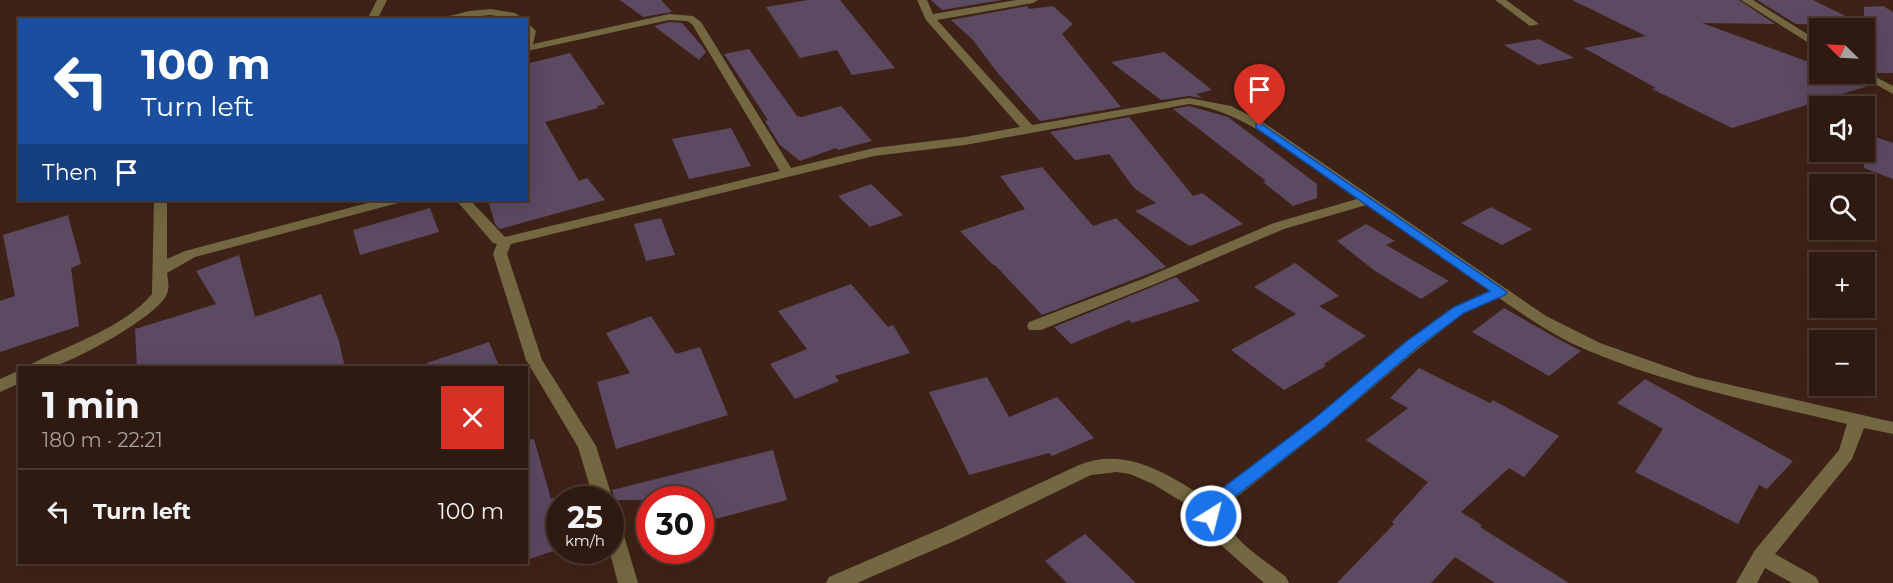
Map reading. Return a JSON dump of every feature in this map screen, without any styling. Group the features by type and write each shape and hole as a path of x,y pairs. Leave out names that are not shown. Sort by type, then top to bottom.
{"street":[{"path":"373,18 382,0"},
{"path":"922,0 930,18 1029,130"},
{"path":"930,18 1033,0"},
{"path":"1500,0 1534,24"},
{"path":"1746,0 1809,40"},
{"path":"448,18 480,12 505,13 516,18"},
{"path":"528,48 669,17 689,18 696,22 788,173"},
{"path":"528,27 531,31 528,44"},
{"path":"1875,81 1893,92"},
{"path":"464,201 498,240 505,241 874,153 1029,130 1189,100 1214,103 1236,111 1252,121 1365,201 1541,320 1594,346 1693,382 1893,428"},
{"path":"41,366 130,320 152,306 161,292 160,201"},
{"path":"160,272 173,262 190,254 389,201"},
{"path":"1035,326 1150,281 1279,226 1365,201"},
{"path":"505,241 500,254 510,294 534,360 587,446 600,486"},
{"path":"1210,510 1217,501 1321,422 1412,345 1459,310 1500,292"},
{"path":"0,386 18,377"},
{"path":"1746,583 1762,556 1846,454 1854,436 1857,419"},
{"path":"836,583 952,533 1084,470 1103,465 1122,466 1139,471 1210,510 1214,522 1226,536 1279,583"},
{"path":"1762,556 1809,583"},
{"path":"622,564 628,583"}],"building":[{"path":"620,0 661,0 672,12 643,17"},
{"path":"808,0 840,0 895,68 852,75 837,50 800,58 766,7"},
{"path":"931,0 1002,0 942,10"},
{"path":"1572,0 1739,0 1775,24 1702,23 1809,62 1809,84 1871,85 1835,96 1809,96 1809,104 1732,128 1652,89 1656,88 1584,48 1646,36"},
{"path":"1757,0 1813,0 1850,18 1809,18 1809,24 1796,24"},
{"path":"1027,6 1029,9 1053,6 1073,24 1062,34 1121,107 1040,121 996,71 973,40 951,20"},
{"path":"1883,6 1893,12 1893,73 1875,73 1875,18 1864,18 1864,7"},
{"path":"669,22 682,23 702,46 706,52 699,60 654,26"},
{"path":"1539,39 1574,58 1538,65 1504,45"},
{"path":"749,49 797,116 802,117 841,106 872,141 838,150 836,148 800,161 780,145 765,121 768,120 724,54"},
{"path":"1164,52 1212,90 1196,94 1202,98 1189,96 1161,100 1111,62"},
{"path":"570,53 605,104 597,106 598,108 545,122 579,181 587,178 605,200 500,229 495,224 488,201 528,201 528,64"},
{"path":"1189,106 1228,117 1317,184 1317,198 1293,206 1263,182 1266,181 1173,109"},
{"path":"1129,117 1193,196 1202,193 1243,224 1190,246 1135,211 1156,203 1134,188 1109,154 1075,160 1050,132"},
{"path":"731,128 751,166 689,179 672,139"},
{"path":"1875,137 1893,143 1893,179 1864,168 1864,162 1875,162"},
{"path":"1042,167 1093,226 1116,218 1166,267 1042,315 960,231 1025,209 1000,176"},
{"path":"871,184 903,215 870,227 838,196"},
{"path":"1491,207 1532,229 1502,245 1461,223"},
{"path":"430,208 439,232 360,255 353,230"},
{"path":"68,215 81,264 71,268 79,326 0,352 0,301 15,296 3,235"},
{"path":"661,218 675,255 646,261 634,224"},
{"path":"1366,224 1395,241 1386,245 1449,281 1421,299 1375,271 1337,241"},
{"path":"239,255 255,317 321,294 339,341 345,366 137,366 135,329 216,304 196,271"},
{"path":"1295,263 1339,296 1319,306 1366,336 1324,364 1326,366 1284,390 1231,350 1296,314 1254,287"},
{"path":"1176,277 1200,301 1132,323 1129,320 1071,344 1054,327"},
{"path":"851,284 888,327 893,325 910,353 835,376 839,381 795,399 770,364 807,349 778,311"},
{"path":"1504,308 1581,351 1549,376 1472,332"},
{"path":"651,316 676,354 700,347 728,415 616,449 597,382 630,373 606,333"},
{"path":"489,342 499,366 427,366 427,363"},
{"path":"1419,368 1490,403 1493,400 1559,436 1524,477 1509,468 1461,512 1482,525 1480,527 1569,583 1495,583 1455,557 1431,583 1337,583 1394,524 1392,522 1428,482 1366,440 1408,408 1390,398"},
{"path":"987,377 1009,417 1057,397 1094,438 1052,456 1049,453 969,475 929,392"},
{"path":"1645,379 1793,461 1767,489 1759,485 1738,524 1635,472 1663,429 1617,403"},
{"path":"534,439 547,486 546,554 528,559 528,440"},
{"path":"773,450 787,500 714,519 714,486 636,486 636,500 624,500 624,487"},
{"path":"1085,534 1136,583 1067,583 1045,561"}],"route":[{"path":"1211,516 1210,510 1213,505 1321,422 1412,345 1459,310 1500,292 1260,126"}]}
